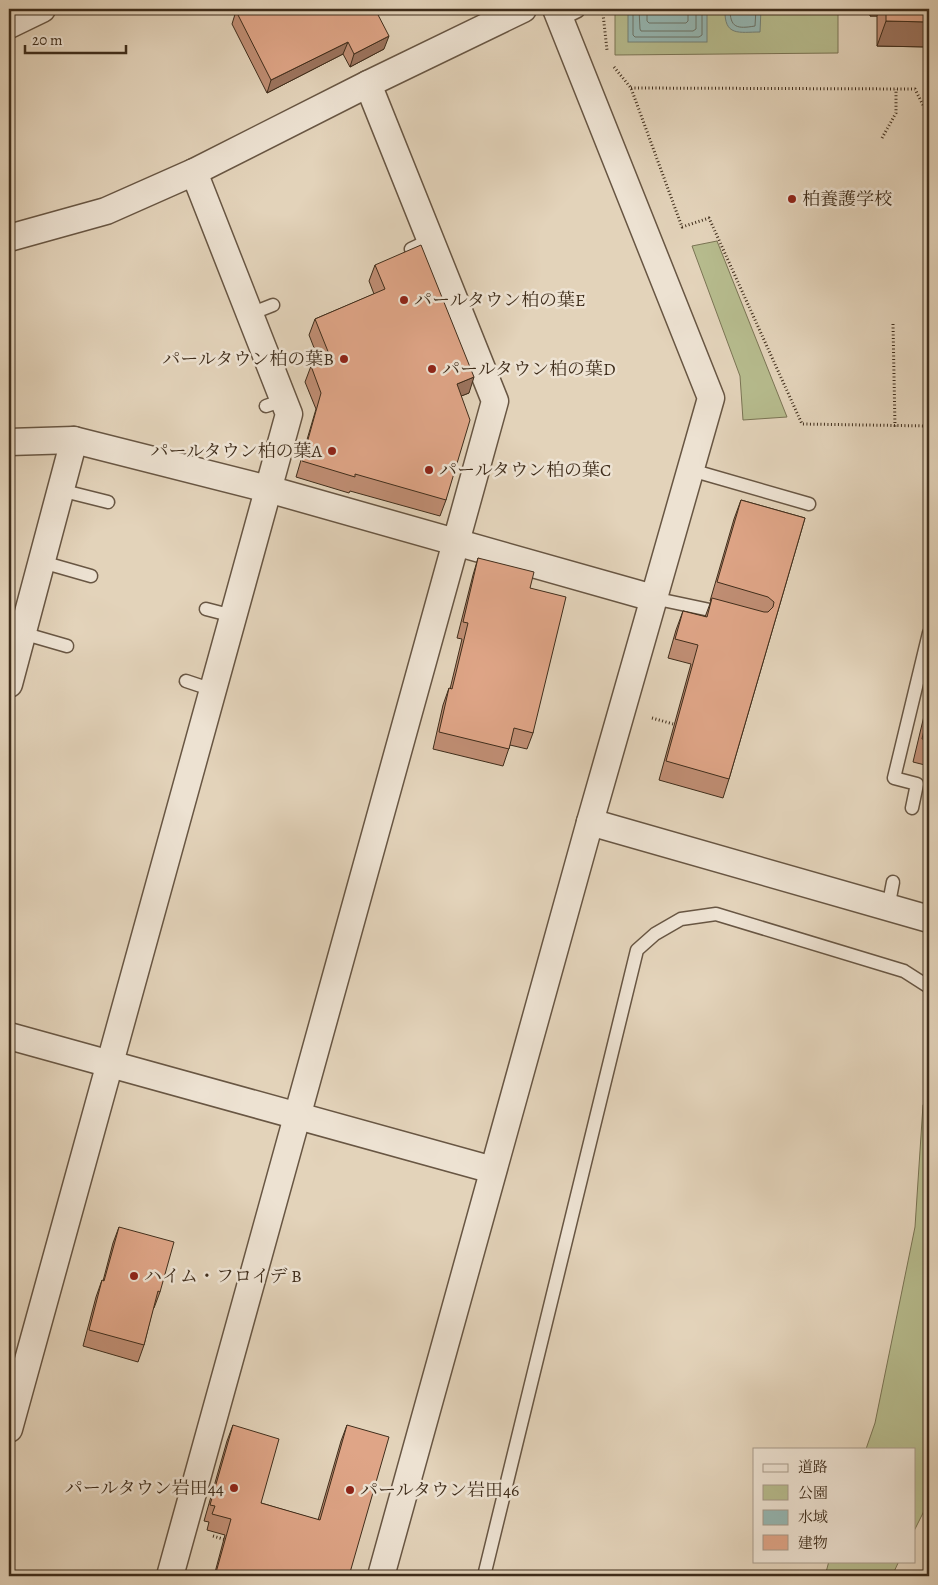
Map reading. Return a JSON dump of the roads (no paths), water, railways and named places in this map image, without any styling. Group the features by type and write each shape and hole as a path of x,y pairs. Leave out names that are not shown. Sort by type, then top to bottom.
{"street":[{"path":"9,25 42,9"},
{"path":"9,238 106,212 194,172 368,84 523,9"},
{"path":"381,1576 590,822 711,398 565,12"},
{"path":"170,1576 220,1425 298,1117 495,401 421,245 368,84"},
{"path":"9,1429 289,414 275,403 261,309 194,172"},
{"path":"9,442 74,440 268,489 653,598"},
{"path":"9,684 74,440"},
{"path":"590,822 929,919"},
{"path":"9,1036 493,1170"}],"lane":[{"path":"690,470 810,504"},
{"path":"60,490 108,502"},
{"path":"42,562 91,576"},
{"path":"653,598 733,616"},
{"path":"206,609 233,616"},
{"path":"22,633 67,646"},
{"path":"912,808 917,784 894,778 929,633"},
{"path":"186,681 213,690"},
{"path":"888,908 893,882"},
{"path":"484,1576 637,950 655,934 681,919 716,914 904,971 929,988"}],"water":[{"path":"628,9 707,9 707,42 628,42"},
{"path":"725,9 761,9 760,32 739,32 730,29 725,18"}],"place":[{"name":"柏養護学校","path":"792,199"},
{"name":"パールタウン柏の葉E","path":"404,300"},
{"name":"パールタウン柏の葉B","path":"344,359"},
{"name":"パールタウン柏の葉D","path":"432,369"},
{"name":"パールタウン柏の葉A","path":"332,451"},
{"name":"パールタウン柏の葉C","path":"429,470"},
{"name":"ハイム・フロイデ B","path":"134,1276"},
{"name":"パールタウン岩田44","path":"234,1488"},
{"name":"パールタウン岩田46","path":"350,1490"}]}
